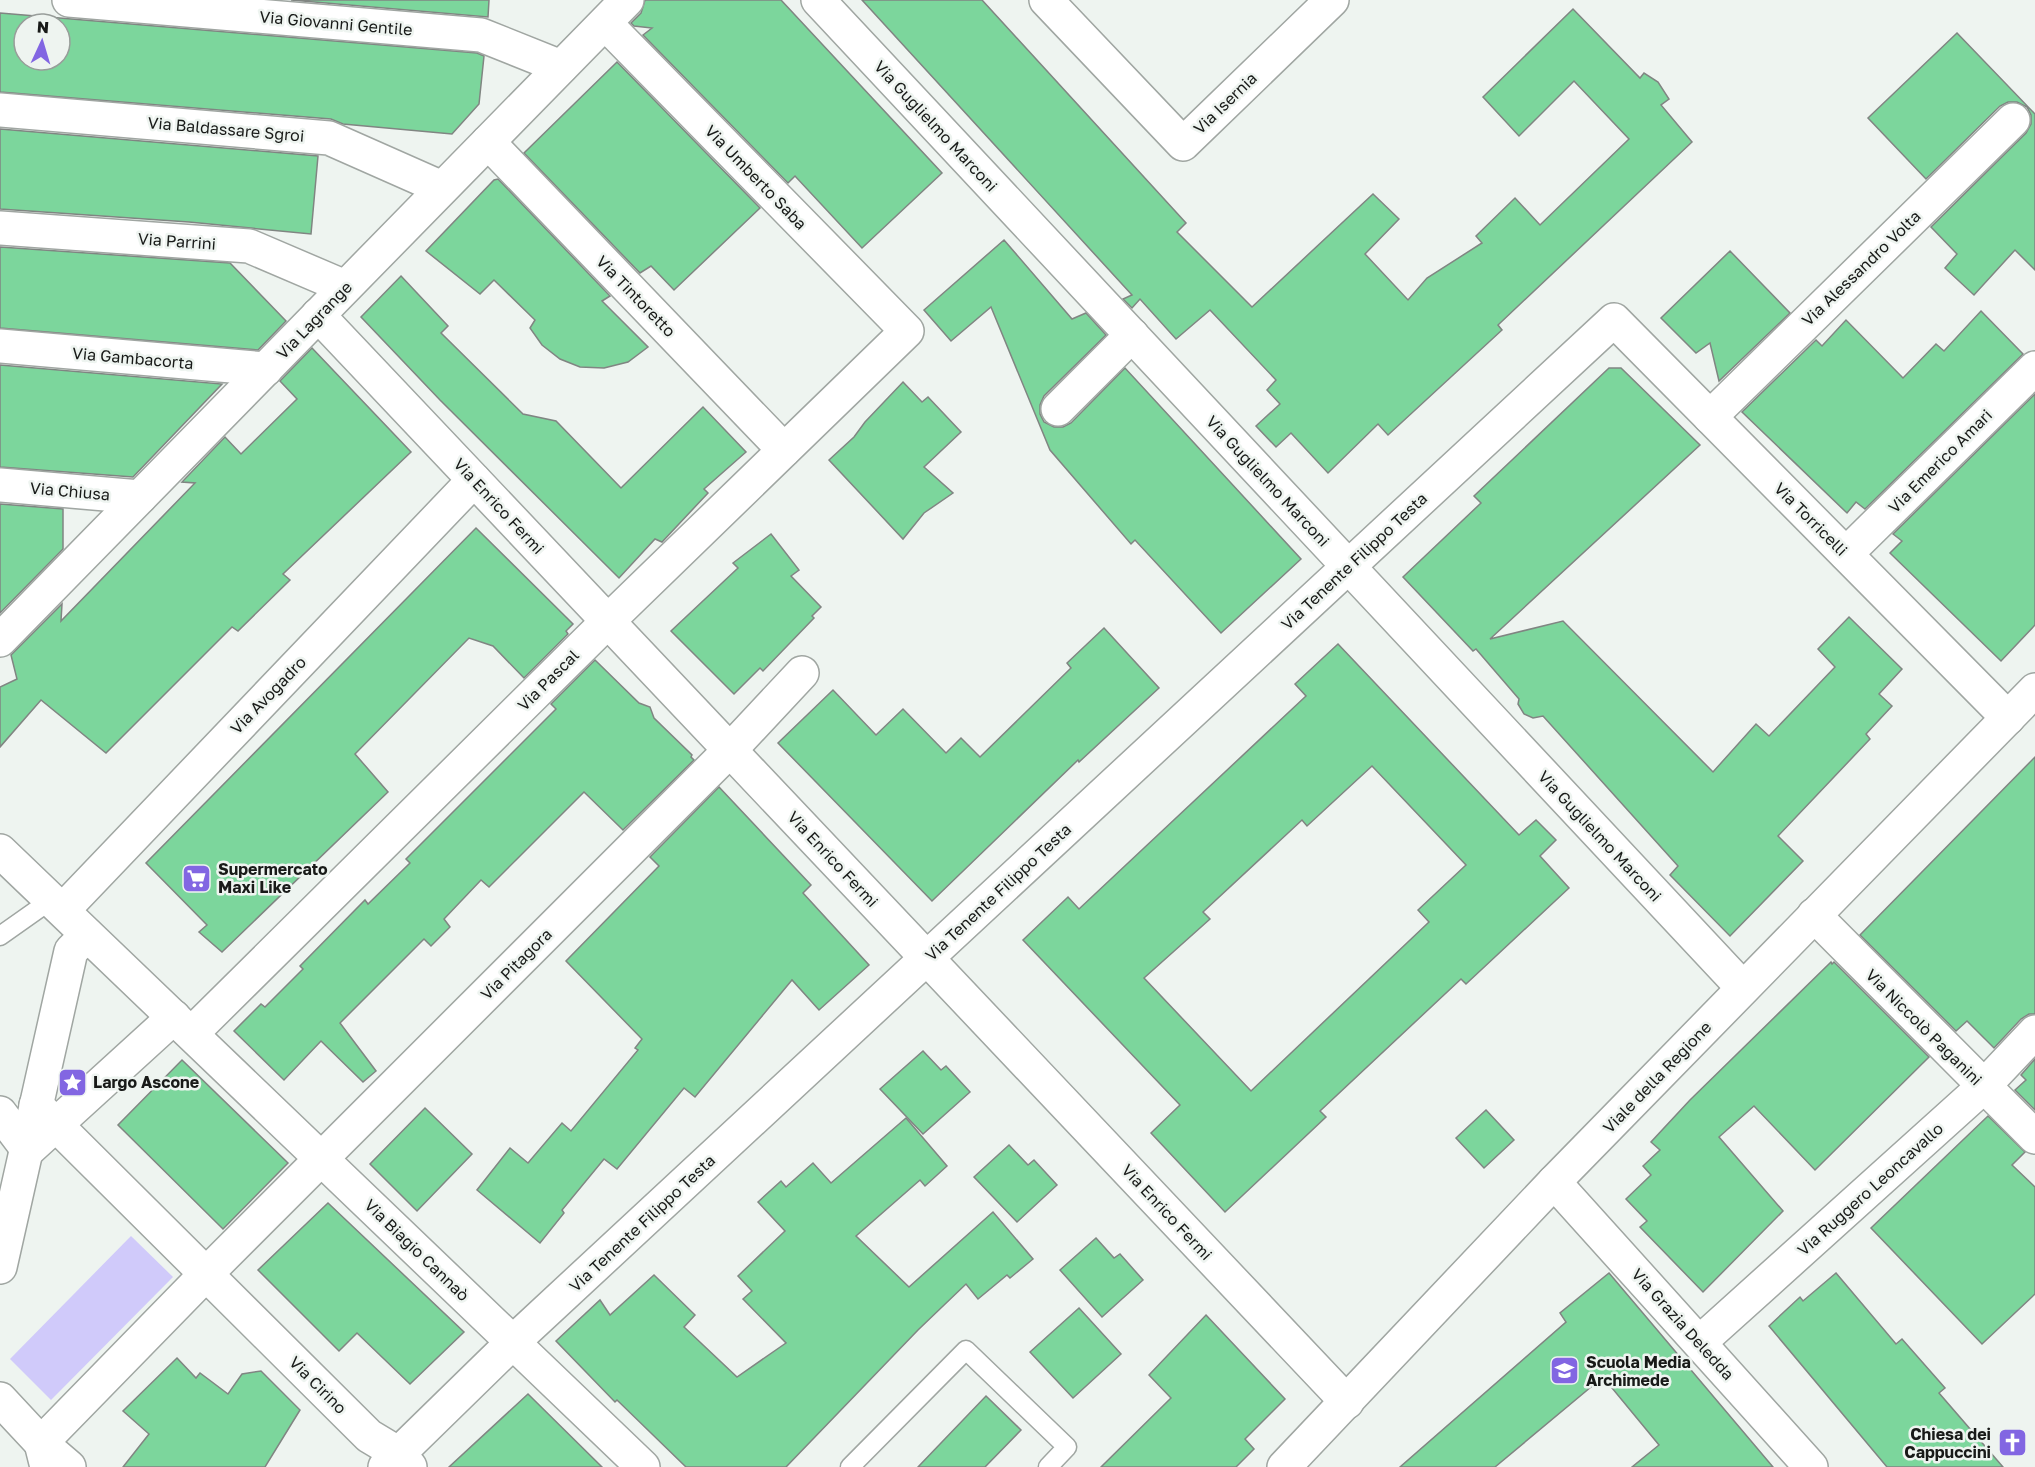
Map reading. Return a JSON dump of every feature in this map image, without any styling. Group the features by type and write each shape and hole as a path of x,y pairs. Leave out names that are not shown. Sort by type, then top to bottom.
{"street":[{"name":"Via Giovanni Gentile","path":"69,0 481,35 561,67"},
{"name":"Via Guglielmo Marconi","path":"818,0 1743,988"},
{"name":"Via Isernia","path":"1046,0 1183,144 1332,0"},
{"name":"Via Lagrange","path":"0,640 616,11"},
{"name":"Via Umberto Saba","path":"616,11 907,331"},
{"name":"Via Baldassare Sgroi","path":"0,111 329,138 442,188"},
{"name":"Via Alessandro Volta","path":"1710,417 2013,120"},
{"name":"Via Tintoretto","path":"488,142 784,450"},
{"name":"Via Parrini","path":"0,228 249,246 345,287"},
{"name":"Via Enrico Fermi","path":"318,315 1347,1402"},
{"name":"Via Torricelli","path":"1614,320 2008,718"},
{"name":"Via Tenente Filippo Testa","path":"398,1463 513,1342 1614,320"},
{"name":"Via Pascal","path":"46,1115 183,1025 608,621 907,331"},
{"path":"1058,410 1132,335"},
{"name":"Via Gambacorta","path":"0,346 266,369"},
{"name":"Via Emerico Amari","path":"1846,554 2035,368"},
{"name":"Via Avogadro","path":"57,905 474,480"},
{"name":"Via Chiusa","path":"0,485 140,496"},
{"name":"Via Pitagora","path":"44,1455 217,1264 730,750 802,673"},
{"name":"Viale della Regione","path":"1284,1467 1554,1182 2035,690"},
{"name":"Via Biagio Cannaò","path":"0,851 643,1467"},
{"name":"Via Niccolò Paganini","path":"1814,915 2035,1137"},
{"path":"0,1267 28,1150 46,1115 71,951 87,935"},
{"name":"Via Ruggero Leoncavallo","path":"1700,1342 1983,1087 2035,1032"},
{"path":"0,1113 28,1150"},
{"name":"Via Cirino","path":"46,1115 217,1264 231,1296 398,1463"},
{"name":"Via Grazia Deledda","path":"1554,1182 1811,1467"},
{"path":"0,1399 44,1455 69,1467"}],"lane":[{"path":"0,936 57,905"},
{"path":"850,1467 966,1350 1067,1447 1048,1467"}],"shaded area":[{"path":"131,1236 173,1277 51,1400 10,1359"}],"building":[{"path":"291,0 489,0 488,17"},
{"path":"645,0 781,0 942,173 862,248 795,176 788,183 643,35 652,28 634,26 631,23 641,13"},
{"path":"862,0 982,0 1186,223 1177,232 1252,307 1373,194 1399,219 1365,254 1408,300 1427,278 1482,243 1476,236 1515,198 1540,225 1629,139 1574,81 1519,136 1483,97 1573,9 1640,78 1644,73 1658,82 1669,99 1661,105 1692,142 1498,325 1502,330 1388,435 1378,424 1328,473 1291,433 1276,447 1256,426 1280,404 1267,390 1276,380 1210,310 1176,339 1140,299 1132,308 1123,299 1132,295"},
{"path":"0,13 12,14 12,72 72,72 72,19 477,53 484,56 479,104 452,134 343,124 331,119 0,92"},
{"path":"1957,33 2035,114 2035,270 2015,250 1974,295 1945,268 1957,254 1931,227 2026,133 2031,124 2031,115 2027,107 2017,102 2008,102 2000,106 1926,179 1868,118"},
{"path":"617,62 760,208 674,290 651,266 640,273 524,153"},
{"path":"0,129 318,156 311,234 189,222 0,209"},
{"path":"498,179 610,296 602,301 648,347 628,362 604,368 580,367 560,359 542,345 530,328 535,320 494,280 480,294 426,251 494,180"},
{"path":"1004,240 1072,319 1086,313 1106,335 1044,396 1040,405 1040,414 1044,422 1054,427 1063,427 1071,423 1125,368 1301,559 1221,633 1135,540 1131,544 1050,450 991,307 951,341 924,310"},
{"path":"0,247 230,263 286,321 258,350 0,328"},
{"path":"1730,251 1790,313 1719,381 1710,343 1696,353 1661,318"},
{"path":"401,276 448,326 441,333 523,414 556,421 621,488 703,407 746,452 704,489 708,493 662,542 655,539 619,578 440,400 361,317"},
{"path":"1981,311 2023,354 1865,509 1856,502 1847,513 1742,412 1816,340 1822,346 1846,320 1903,378 1936,344 1944,351"},
{"path":"312,348 411,452 283,574 290,580 238,631 232,627 106,753 41,700 0,747 0,687 17,679 11,655 62,604 61,621 195,483 182,482 225,437 241,454 297,399 280,381"},
{"path":"0,365 222,384 133,477 0,467"},
{"path":"1609,368 1621,368 1700,445 1490,639 1563,621 1713,772 1756,724 1769,736 1835,667 1818,649 1849,617 1902,669 1879,694 1892,706 1866,734 1870,739 1778,836 1803,861 1730,936 1670,875 1678,866 1543,716 1533,718 1524,714 1518,704 1519,699 1476,649 1473,651 1403,577 1481,503 1474,496"},
{"path":"903,382 922,402 928,397 961,432 924,467 953,493 924,513 903,539 829,460 854,437"},
{"path":"2035,394 2035,625 2001,661 1890,553 1902,541 1893,534"},
{"path":"0,504 63,509 63,549 0,613"},
{"path":"476,528 573,624 566,631 568,634 524,678 493,646 469,638 355,754 388,792 222,952 199,932 207,925 146,863"},
{"path":"771,534 799,570 791,576 821,607 812,616 814,618 763,671 760,668 734,694 671,631 738,568 733,563"},
{"path":"1104,628 1159,688 1079,762 1078,760 932,901 778,743 833,690 876,735 903,709 946,753 961,738 980,757 1071,668 1067,663"},
{"path":"1338,644 1519,835 1536,820 1556,840 1540,856 1569,888 1466,984 1461,979 1320,1111 1326,1117 1225,1212 1151,1133 1180,1105 1023,940 1068,897 1079,909 1306,696 1295,684","holes":["1372,766 1466,865 1418,910 1429,922 1251,1091 1144,978 1210,919 1203,912 1302,820 1307,826"]},
{"path":"595,660 639,703 650,707 654,718 692,755 694,760 623,830 584,792 489,887 481,880 444,919 450,927 431,946 424,939 340,1023 376,1071 363,1082 321,1041 284,1080 234,1031 261,1004 265,1007 303,969 300,966 365,900 368,904 410,863 406,859 556,709 551,704"},
{"path":"2035,757 2035,1014 2029,1014 2021,1019 1994,1048 1967,1021 1956,1031 1860,935"},
{"path":"719,787 811,885 803,893 869,965 819,1010 792,980 695,1097 684,1088 617,1169 604,1159 562,1210 564,1213 540,1243 477,1190 510,1148 528,1163 562,1123 571,1131 638,1050 635,1048 642,1039 566,961 659,866 650,857"},
{"path":"1831,962 1832,964 1834,962 1929,1057 1815,1170 1754,1106 1719,1137 1783,1211 1703,1292 1640,1227 1647,1221 1626,1199 1651,1175 1643,1166 1660,1150 1651,1142 1690,1100"},
{"path":"923,1051 941,1070 946,1066 970,1092 923,1134 880,1089"},
{"path":"2035,1059 2035,1110 2015,1090 2026,1080 2021,1075"},
{"path":"182,1060 288,1163 223,1229 118,1125"},
{"path":"425,1108 472,1154 417,1211 370,1164"},
{"path":"1486,1110 1514,1140 1484,1168 1456,1138"},
{"path":"1988,1116 2025,1152 2012,1165 2035,1187 2035,1294 1982,1344 1871,1228"},
{"path":"906,1118 947,1166 925,1186 920,1180 856,1236 909,1287 993,1212 1033,1259 1010,1278 1007,1275 978,1299 966,1284 918,1330 786,1467 686,1467 617,1400 615,1402 556,1341 600,1300 610,1315 654,1275 695,1315 684,1327 737,1377 786,1343 743,1299 752,1291 738,1276 785,1231 758,1202 781,1181 786,1187 813,1163 831,1183"},
{"path":"1009,1145 1028,1165 1034,1160 1057,1185 1017,1222 974,1177"},
{"path":"328,1203 464,1332 410,1384 357,1333 339,1351 258,1270"},
{"path":"1096,1238 1114,1258 1120,1254 1143,1280 1102,1317 1060,1270"},
{"path":"1609,1273 1773,1467 1632,1467 1659,1445 1603,1377 1495,1467 1400,1467 1566,1322 1560,1313"},
{"path":"1836,1273 1896,1344 1902,1339 1945,1388 1939,1393 2003,1467 1887,1467 1769,1326 1800,1297 1803,1301"},
{"path":"1079,1308 1121,1354 1073,1398 1030,1352"},
{"path":"1206,1315 1285,1399 1245,1439 1254,1449 1236,1467 1101,1467 1171,1398 1149,1375"},
{"path":"177,1358 196,1378 200,1373 228,1394 242,1374 261,1371 300,1410 265,1467 123,1467 149,1434 123,1411"},
{"path":"528,1394 602,1467 449,1467"},
{"path":"986,1396 1021,1430 985,1467 918,1467"}],"place":[{"name":"Supermercato Maxi Like","path":"197,878"},
{"name":"Largo Ascone","path":"72,1082"},
{"name":"Scuola Media Archimede","path":"1565,1371"},
{"name":"Chiesa dei Cappuccini","path":"2012,1443"}]}
